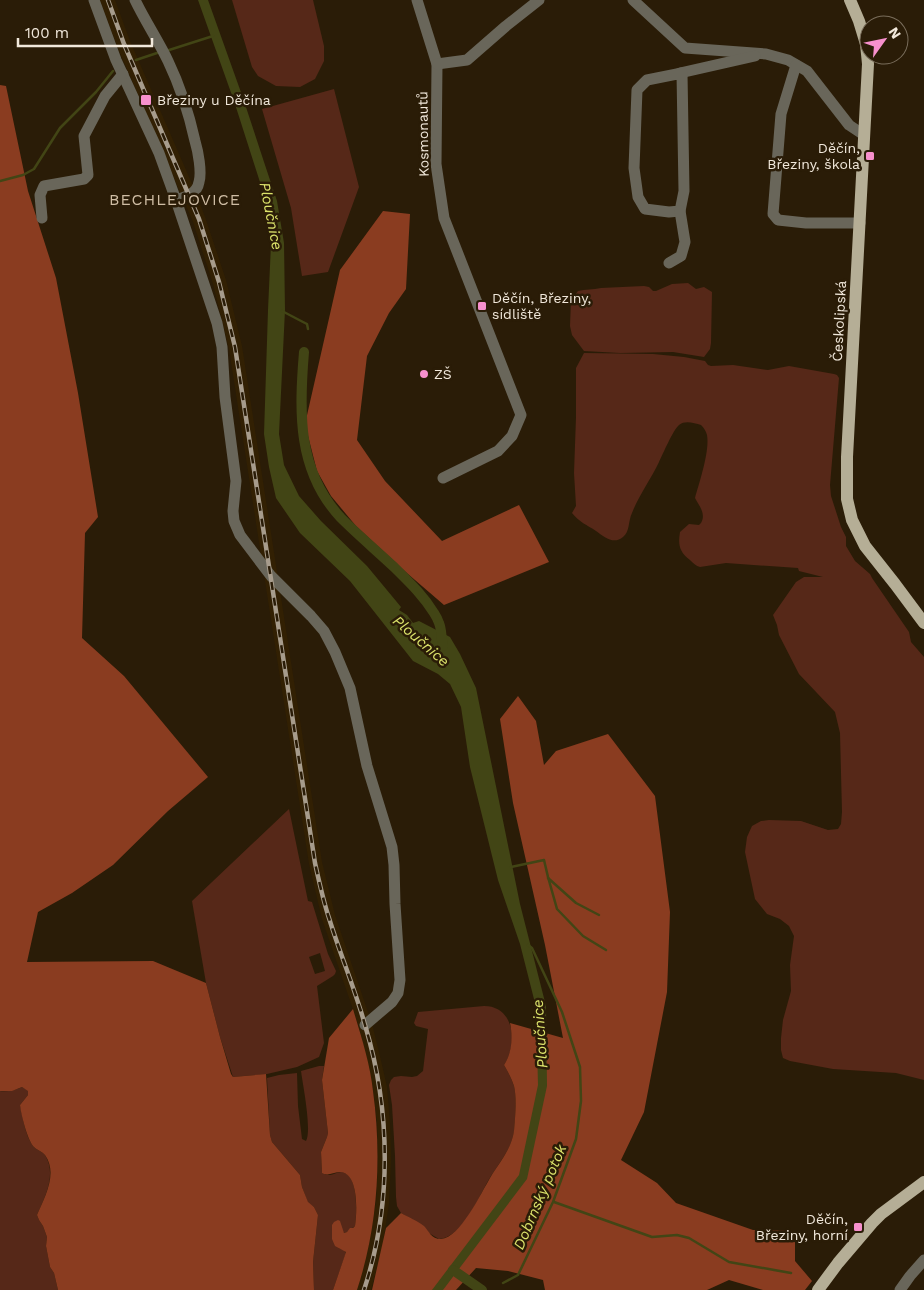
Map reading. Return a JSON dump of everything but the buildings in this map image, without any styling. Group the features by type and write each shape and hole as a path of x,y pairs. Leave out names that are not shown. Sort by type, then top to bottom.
{"main road":[{"name":"Českolipská","path":"850,0 866,44 868,64 847,457 847,499 852,520 865,546 924,623"},
{"path":"818,1290 872,1223 881,1214 923,1184"}],"street":[{"path":"94,0 123,74 159,153 217,322 222,347 225,396 236,481 234,521 240,535 271,576 312,616 324,631 335,652 350,688 367,766 392,847 400,980 398,993 392,1002 365,1026"},
{"path":"135,0 163,51 182,97 192,126 200,165 200,183 190,195 176,200"},
{"name":"Kosmonautů","path":"417,0 437,64 436,164 444,218 521,415 512,436 498,451 443,478"},
{"path":"437,64 468,60 539,0"},
{"path":"633,0 685,48 766,54 796,64 807,71 849,124 864,135"},
{"path":"680,211 669,212 645,209 638,197 634,168 637,90 647,80 766,54"},
{"path":"796,64 781,114 773,214 778,220 806,223 860,222"},
{"path":"669,262 681,256 684,242 680,211 684,191 682,73 680,73"},
{"path":"42,218 40,195 44,186 84,179 88,175 84,136 105,96 123,74"},
{"path":"923,1261 924,1275"},
{"path":"900,1290 923,1261"}],"shaded area":[{"path":"100,0 115,0 130,41 196,193 226,280 242,346 322,862 335,915 372,1024 387,1087 391,1159 389,1204 382,1249 371,1290 357,1290 376,1202 378,1159 377,1123 373,1089 359,1027 322,919 309,864 229,349 213,284 193,222 117,46"},
{"path":"232,0 313,0 324,46 324,61 315,79 300,87 276,86 258,76 252,67"},
{"path":"0,85 6,86 28,191 56,278 78,393 98,517 85,533 82,638 124,676 208,777 168,811 113,865 72,893 38,912 27,962 153,961 206,983 231,1074 233,1077 266,1074 272,1142 300,1175 308,1202 314,1207 318,1215 313,1262 314,1290 58,1290 54,1273 50,1267 46,1246 47,1237 37,1215 49,1185 49,1162 44,1154 33,1146 25,1126 20,1105 28,1095 28,1091 22,1087 12,1091 0,1091"},
{"path":"334,89 359,187 328,272 302,276 291,208 262,109"},
{"path":"383,211 410,214 406,289 389,313 367,356 357,440 385,481 442,541 519,505 549,562 444,605 356,526 331,496 317,471 305,424 340,270"},
{"path":"688,283 696,289 704,287 712,292 711,343 710,349 704,357 673,352 620,353 584,351 572,335 570,326 571,300 578,291 644,286 656,291 672,284"},
{"path":"584,353 653,354 705,361 711,366 733,365 768,370 789,366 834,374 839,378 830,485 831,496 846,537 846,546 855,561 870,574 909,632 911,642 924,657 924,1080 896,1073 833,1069 790,1061 783,1058 781,1050 783,1020 791,991 790,965 794,936 789,926 780,919 767,914 755,899 745,852 747,837 752,826 761,821 801,821 828,830 838,829 841,824 840,733 835,712 799,674 779,635 773,615 796,582 804,577 823,577 799,571 798,568 726,563 700,567 681,551 679,544 680,532 689,524 699,525 703,517 695,498 706,458 708,442 705,430 701,425 695,423 681,423 674,432 635,506 627,532 623,537 616,540 609,539 577,519 572,513 576,506 574,473 576,368"},
{"path":"518,696 536,721 544,765 556,751 608,734 655,796 670,912 667,992 644,1112 621,1160 657,1183 676,1203 753,1230 795,1231 795,1261 812,1281 805,1290 763,1290 729,1280 707,1290 545,1290 543,1280 508,1271 476,1268 456,1290 372,1290 386,1228 401,1213 422,1224 435,1238 448,1237 469,1214 507,1150 514,1131 516,1108 514,1086 504,1065 511,1045 510,1023 563,1038 545,945 513,803 500,719"},
{"path":"289,809 308,901 312,902 328,954 336,971 333,976 317,986 324,1043 319,1057 297,1067 267,1074 233,1077 206,983 192,901","holes":["320,953 325,971 315,974 309,957"]},
{"path":"484,1006 502,1012 508,1019 511,1028 511,1047 504,1065 515,1090 516,1109 513,1138 508,1150 470,1214 456,1231 439,1239 401,1213 397,1206 392,1105 389,1085 394,1077 417,1076 423,1071 428,1029 416,1026 414,1023 418,1012"},
{"path":"353,1009 372,1081 377,1141 376,1191 370,1241 357,1290 333,1290 346,1252 335,1246 332,1239 332,1225 338,1220 340,1221 344,1233 355,1226 356,1195 351,1179 347,1174 341,1172 322,1173 321,1152 328,1133 322,1080 329,1038"},
{"path":"324,1066 322,1080 328,1133 321,1152 322,1173 330,1175 339,1172 345,1173 352,1182 356,1197 355,1226 344,1233 342,1230 339,1248 346,1253 333,1290 314,1290 313,1262 318,1215 314,1207 308,1203 300,1175 272,1142 270,1135 267,1078 297,1073 302,1139 306,1141 308,1118 301,1071"},
{"path":"22,1087 28,1090 28,1095 20,1105 26,1132 33,1146 45,1155 50,1170 49,1185 37,1215 47,1237 46,1246 50,1267 54,1273 58,1290 0,1290 0,1091"}],"water":[{"name":"Ploučnice","path":"198,0 208,0 277,201 284,243 285,310 279,434 284,465 299,496 321,521 367,566 401,607 399,610 407,615 413,623 419,621 450,637 460,654 476,688 520,904 546,1006 547,1086 527,1179 443,1290 432,1290 519,1175 538,1085 536,1007 520,944 498,880 470,767 461,707 450,684 438,674 413,661 350,581 300,533 276,498 264,434 271,244 267,204 234,101"}],"waterway":[{"path":"166,51 213,36"},
{"path":"136,60 160,52"},
{"path":"0,181 23,175 34,169 60,128 96,92 113,71"},
{"path":"282,311 307,324 308,329"},
{"name":"Ploučnice","path":"304,352 301,397 304,440 316,481 327,500 341,518 394,567 425,600 439,622 443,646"},
{"path":"511,867 544,860 557,909 583,936 606,950"},
{"path":"548,878 576,903 599,915"},
{"name":"Dobrnský potok","path":"503,1283 518,1275 553,1202 576,1139 581,1101 580,1067 562,1012 532,948 528,945"},
{"path":"554,1202 652,1237 677,1235 689,1238 729,1262 791,1273"},
{"path":"453,1270 482,1290"}],"railway":[{"path":"108,0 124,44 199,219 219,282 235,347 315,863 327,911 365,1025 380,1091 385,1158 383,1191 380,1225 364,1290"}],"place":[{"name":"Březiny u Děčína","path":"146,100"},
{"name":"Děčín, Březiny, škola","path":"870,156"},
{"name":"Děčín, Březiny, sídliště","path":"482,306"},
{"name":"ZŠ","path":"424,374"},
{"name":"Děčín, Březiny, horní","path":"858,1227"}],"district":[{"name":"BECHLEJOVICE","path":"175,199"}]}
